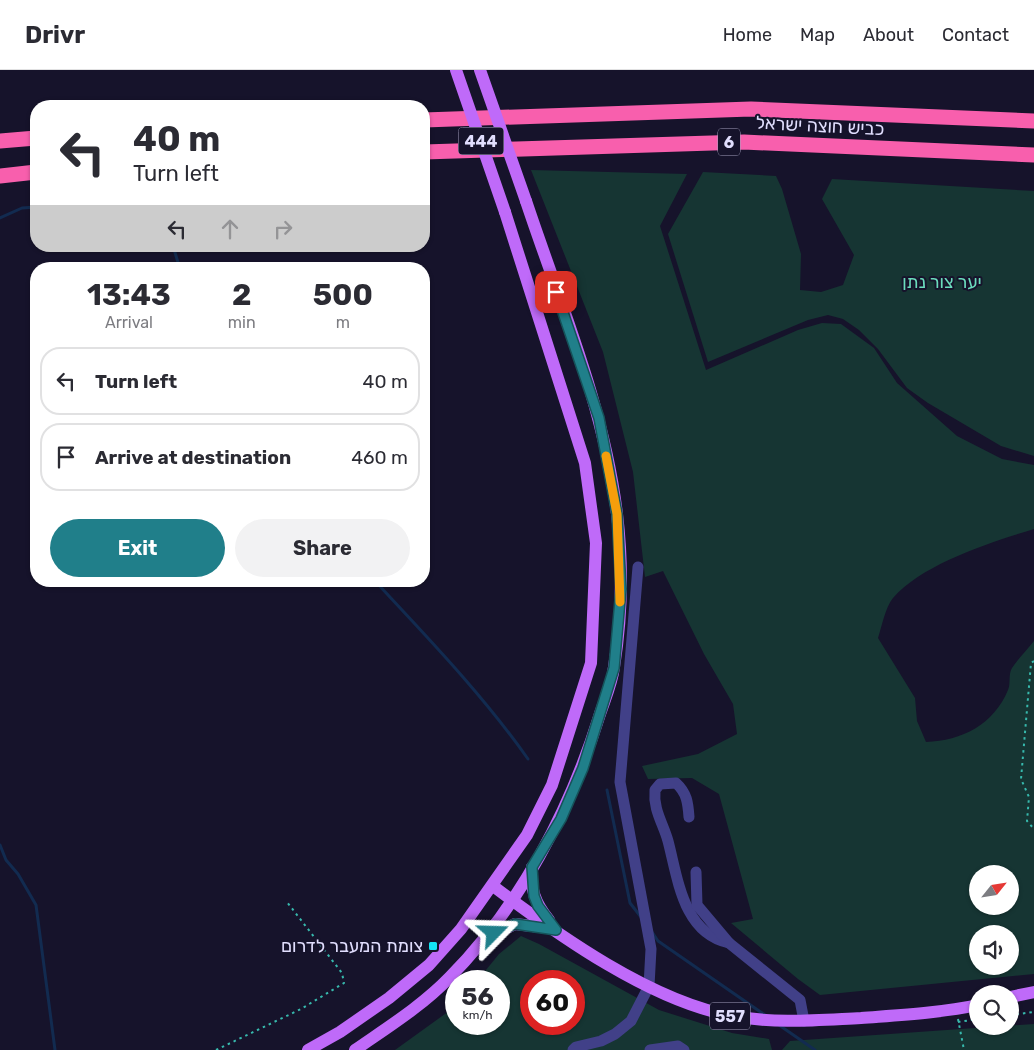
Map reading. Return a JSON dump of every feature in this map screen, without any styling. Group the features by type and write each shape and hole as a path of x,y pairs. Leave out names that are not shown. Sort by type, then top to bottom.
{"highway":[{"name":"כביש חוצה ישראל","path":"430,120 751,109 1034,122"},
{"path":"0,141 30,138"},
{"name":"כביש חוצה ישראל","path":"430,152 744,142 1034,154"},
{"path":"0,176 30,173"}],"main road":[{"name":"444","path":"308,1050 340,1032 389,998 430,965 461,930 527,835 552,785 591,663 596,543 585,463 505,212 456,70"},
{"name":"444","path":"355,1050 419,1005 450,977 482,942 511,900 561,819 586,758 614,668 621,589 617,514 599,418 480,70"},
{"path":"532,867 534,896 538,906 556,930"},
{"name":"557","path":"493,886 595,956 649,986 687,1003 732,1016 782,1022 969,1007"},
{"path":"482,942 505,927 515,924 556,930"},
{"path":"1019,995 1034,992"}],"street":[{"path":"573,1050 576,1047 601,1041 615,1034 631,1021 649,986 651,949 620,782 638,567"},
{"path":"690,817 687,799 682,789 676,784 669,782 660,784 655,790 656,812 663,826 680,891 690,914 703,930 718,941 729,943"},
{"path":"696,872 697,905 729,943 800,1000 804,1021"},
{"path":"650,1050 673,1046 684,1050"}],"path":[{"path":"1034,661 1031,663 1022,779 1029,797 1027,821 1034,829"},
{"path":"216,1050 301,1009 344,983 342,972 287,902"},
{"path":"1019,1014 1034,1012"},
{"path":"964,1050 958,1022 969,1021"}],"green space":[{"path":"531,170 687,174 660,226 706,370 798,330 822,323 841,324 874,348 897,383 957,436 1002,459 1034,465 1034,529 998,540 958,556 921,575 906,586 890,602 878,638 915,698 917,721 926,742 939,741 964,734 985,721 1002,702 1008,690 1012,668 1034,641 1034,974 820,995 731,923 753,919 719,794 692,778 648,779 642,766 698,754 737,734 733,704 704,654 663,571 645,577 633,472 603,352"},
{"name":"יער צור נתן","path":"703,172 776,176 782,189 801,254 800,290 821,292 843,285 854,255 822,199 832,179 1034,191 1034,456 1001,446 928,403 907,388 878,349 859,330 843,319 828,315 808,320 708,362 668,234"},
{"path":"521,936 539,944 659,1010 732,1033 769,1039 772,1050 395,1050 445,1014 445,1035 510,1035 510,970 486,970 499,954"},
{"path":"1034,1024 1034,1050 782,1050 790,1041 969,1029 969,1035 1019,1035 1019,1025"}],"waterway":[{"path":"0,218 22,208 30,207"},
{"path":"175,252 178,262"},
{"path":"381,587 435,645 493,712 528,759"},
{"path":"607,790 630,903 641,917"},
{"path":"0,845 6,860 18,874 36,905 55,1050"},
{"path":"652,932 658,941 765,1015"},
{"path":"779,1025 815,1050"}],"slow traffic":[{"path":"606,456 617,514 620,602"}],"place":[{"name":"צומת המעבר לדרום","path":"433,946"}],"route":[{"path":"494,933 515,924 556,930 538,906 534,896 532,867 561,819 583,768 614,668 621,589 617,514 599,418 556,292"}]}
